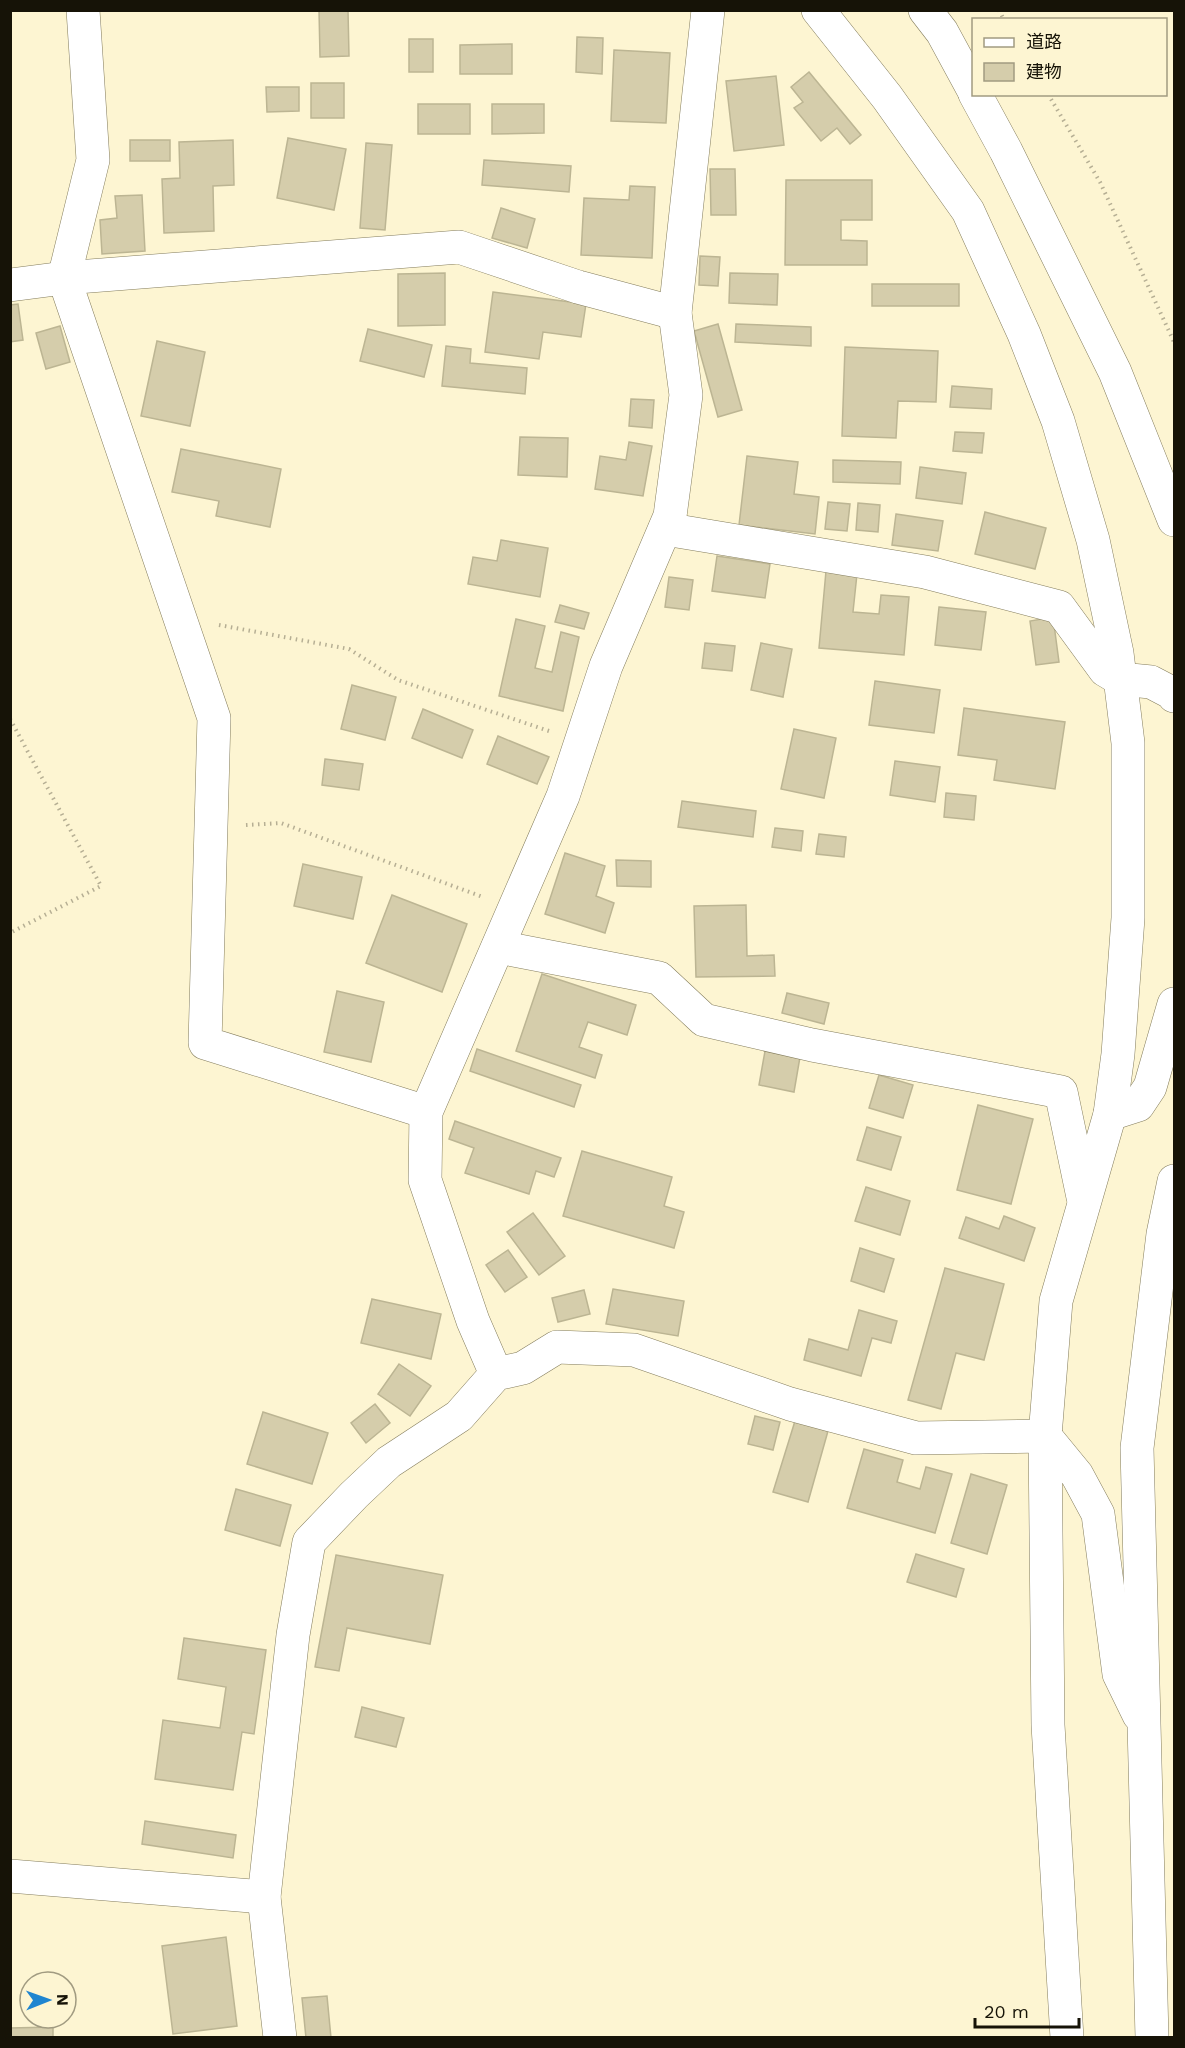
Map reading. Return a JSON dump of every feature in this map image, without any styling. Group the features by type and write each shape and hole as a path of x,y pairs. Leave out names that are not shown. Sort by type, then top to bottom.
{"street":[{"path":"83,10 93,160 64,278 213,718 205,1042 426,1112"},
{"path":"496,1374 473,1321 425,1180 426,1112 564,796 606,666 670,516 686,395 675,312 708,10"},
{"path":"818,10 887,97 968,211 1024,334 1058,421 1093,540 1117,653 1128,743 1128,918 1118,1054 1110,1114 1056,1301 1045,1436 1048,1725 1067,2037"},
{"path":"925,10 942,32 972,89"},
{"path":"976,96 1006,152 1115,372 1174,520"},
{"path":"10,285 64,278 459,247 578,287 675,312"},
{"path":"665,529 925,572 1059,607 1105,670 1120,679 1150,682 1174,696"},
{"path":"498,947 659,978 704,1020 812,1045 1061,1092 1084,1201"},
{"path":"1110,1114 1138,1105 1150,1087 1174,1004"},
{"path":"1152,2037 1137,1448 1163,1234 1174,1181"},
{"path":"280,2037 264,1897 293,1635 309,1542 389,1462 459,1416 496,1374 523,1368 557,1347 634,1350 790,1404 916,1438 1045,1436"},
{"path":"1045,1436 1077,1475 1098,1514 1119,1674 1144,1724"},
{"path":"10,1876 264,1897"}],"path":[{"path":"1049,96 1100,182 1174,342"},
{"path":"179,617 349,650 398,680 580,742"},
{"path":"10,719 101,886 10,933"},
{"path":"210,834 241,825 281,823 515,909"}],"building":[{"path":"319,10 348,10 349,56 320,57"},
{"path":"577,37 603,38 602,74 576,72"},
{"path":"409,39 433,39 433,72 409,72"},
{"path":"512,44 512,74 460,74 460,45"},
{"path":"614,50 670,53 666,123 611,121"},
{"path":"809,72 861,135 850,144 837,128 821,141 794,108 803,102 791,87"},
{"path":"776,76 784,145 734,151 726,81"},
{"path":"311,83 344,83 344,118 311,118"},
{"path":"266,87 299,87 299,111 267,112"},
{"path":"418,104 470,104 470,134 418,134"},
{"path":"492,104 544,104 544,133 492,134"},
{"path":"288,138 346,149 334,210 277,198"},
{"path":"130,140 170,140 170,161 130,161"},
{"path":"233,140 234,185 213,186 214,231 164,233 162,179 180,178 179,142"},
{"path":"366,143 392,145 385,230 360,228"},
{"path":"484,160 571,166 569,192 482,185"},
{"path":"710,169 735,169 736,215 711,215"},
{"path":"786,180 872,180 872,220 841,220 841,240 867,241 867,265 785,265"},
{"path":"630,186 655,187 652,258 581,255 584,198 629,200"},
{"path":"142,195 145,251 102,254 100,220 117,218 115,196"},
{"path":"501,208 535,219 527,248 492,238"},
{"path":"700,256 720,257 718,286 699,285"},
{"path":"445,273 445,325 398,326 398,274"},
{"path":"730,273 778,274 777,305 729,303"},
{"path":"872,284 959,284 959,306 872,306"},
{"path":"493,292 586,304 581,337 543,332 539,359 485,352"},
{"path":"18,304 23,340 10,342 10,305"},
{"path":"718,324 742,410 718,417 694,331"},
{"path":"736,324 811,327 811,346 735,342"},
{"path":"60,326 70,362 46,369 36,333"},
{"path":"368,329 432,345 424,377 360,361"},
{"path":"157,341 205,352 190,426 141,416"},
{"path":"446,346 471,349 470,363 527,368 525,394 442,386"},
{"path":"845,347 938,351 936,402 898,401 896,438 842,436"},
{"path":"952,386 992,389 991,409 950,407"},
{"path":"631,399 654,400 652,428 629,426"},
{"path":"955,432 984,433 982,453 953,451"},
{"path":"520,437 568,438 567,477 518,475"},
{"path":"629,442 652,446 643,496 595,489 600,456 626,460"},
{"path":"181,449 281,469 270,527 216,516 219,501 172,492"},
{"path":"747,456 798,462 794,494 819,497 815,534 739,525"},
{"path":"833,460 901,462 900,484 833,482"},
{"path":"920,467 966,473 962,504 916,498"},
{"path":"828,502 850,504 847,531 825,529"},
{"path":"858,503 880,505 878,532 856,530"},
{"path":"985,512 1046,528 1035,569 975,554"},
{"path":"896,514 943,521 938,551 892,545"},
{"path":"501,540 548,548 540,597 468,584 473,557 497,561"},
{"path":"717,556 770,564 765,598 712,591"},
{"path":"826,571 857,574 853,612 879,614 881,595 909,597 904,655 819,648"},
{"path":"669,577 693,580 689,610 665,607"},
{"path":"560,605 589,613 584,629 555,622"},
{"path":"939,607 986,612 981,650 935,645"},
{"path":"1053,617 1059,662 1036,665 1030,621"},
{"path":"516,619 545,626 535,668 552,672 561,632 579,637 563,711 499,696"},
{"path":"705,643 735,646 732,671 702,668"},
{"path":"761,643 792,649 783,697 751,690"},
{"path":"875,681 940,690 934,733 869,725"},
{"path":"352,685 396,697 385,740 341,729"},
{"path":"964,708 1065,722 1055,789 994,780 997,760 958,755"},
{"path":"423,709 473,730 462,758 412,738"},
{"path":"794,729 836,738 824,798 781,789"},
{"path":"498,736 549,757 537,784 487,764"},
{"path":"325,759 363,764 359,790 322,785"},
{"path":"895,761 940,767 935,802 890,795"},
{"path":"946,793 976,796 974,820 944,817"},
{"path":"682,801 756,811 753,837 678,827"},
{"path":"775,828 803,831 801,851 772,847"},
{"path":"819,834 846,837 844,857 816,854"},
{"path":"565,853 605,866 596,896 614,903 605,933 545,914"},
{"path":"616,860 651,861 651,887 617,886"},
{"path":"303,864 362,877 353,919 294,906"},
{"path":"392,895 467,924 442,992 366,963"},
{"path":"746,905 747,956 774,955 775,976 696,977 694,906"},
{"path":"542,974 636,1005 627,1035 588,1022 579,1047 602,1055 595,1078 516,1051"},
{"path":"337,991 384,1002 371,1062 324,1052"},
{"path":"787,993 829,1003 824,1024 782,1013"},
{"path":"477,1049 581,1085 574,1107 470,1071"},
{"path":"765,1051 800,1057 794,1092 759,1085"},
{"path":"879,1075 913,1085 903,1118 869,1108"},
{"path":"978,1105 1033,1119 1011,1204 957,1190"},
{"path":"455,1121 561,1158 554,1177 536,1171 529,1194 465,1173 474,1148 449,1139"},
{"path":"867,1127 901,1137 891,1170 857,1160"},
{"path":"582,1151 672,1177 664,1206 684,1212 674,1248 563,1216"},
{"path":"866,1187 910,1201 900,1235 855,1221"},
{"path":"533,1213 565,1256 539,1275 507,1232"},
{"path":"1004,1216 1035,1228 1024,1261 959,1238 966,1217 999,1229"},
{"path":"860,1248 894,1259 884,1292 851,1281"},
{"path":"508,1250 527,1277 505,1292 486,1265"},
{"path":"945,1268 1004,1284 984,1360 956,1353 941,1409 908,1400"},
{"path":"613,1289 684,1301 678,1336 606,1324"},
{"path":"584,1290 590,1314 558,1322 552,1298"},
{"path":"372,1299 441,1314 431,1359 361,1343"},
{"path":"859,1310 897,1321 891,1343 872,1338 861,1376 804,1360 809,1339 848,1350"},
{"path":"399,1364 431,1386 410,1416 378,1394"},
{"path":"375,1404 390,1423 366,1443 351,1423"},
{"path":"263,1412 328,1433 312,1484 247,1464"},
{"path":"755,1416 780,1422 773,1450 748,1444"},
{"path":"795,1421 828,1431 808,1502 773,1492"},
{"path":"864,1449 903,1460 897,1482 920,1489 926,1467 952,1474 935,1533 847,1508"},
{"path":"971,1474 1007,1485 987,1554 951,1543"},
{"path":"236,1489 291,1505 280,1546 225,1530"},
{"path":"916,1554 964,1569 956,1597 907,1582"},
{"path":"336,1555 443,1575 430,1644 347,1628 339,1671 315,1667"},
{"path":"184,1638 266,1650 254,1734 242,1732 233,1790 155,1779 163,1720 220,1728 226,1687 178,1679"},
{"path":"362,1707 404,1718 396,1747 355,1737"},
{"path":"145,1821 236,1835 233,1858 142,1844"},
{"path":"226,1937 237,2026 173,2034 162,1946"},
{"path":"327,1996 331,2038 306,2038 302,1998"},
{"path":"10,2028 53,2030 53,2038 10,2038"}]}
